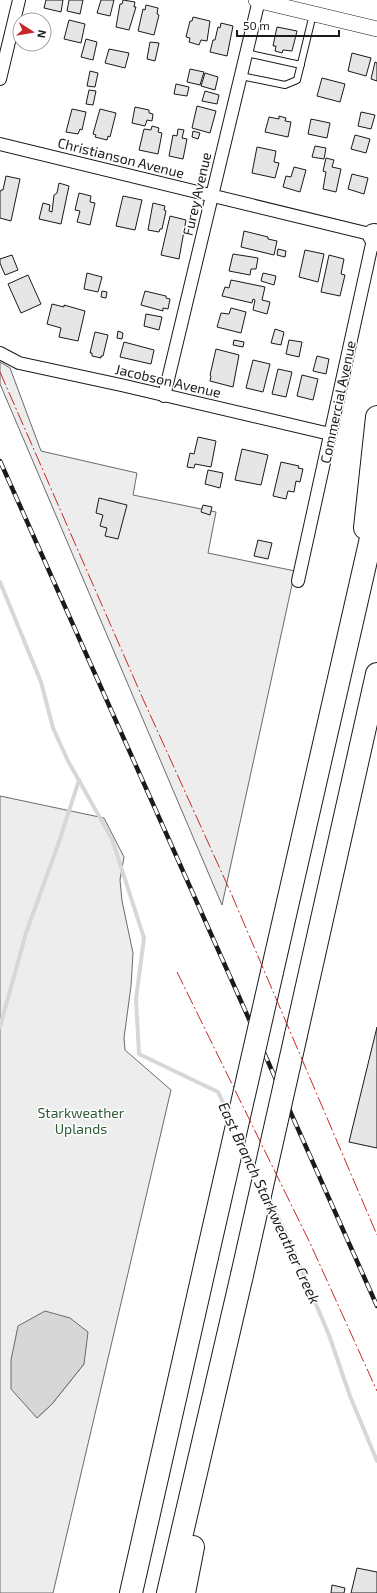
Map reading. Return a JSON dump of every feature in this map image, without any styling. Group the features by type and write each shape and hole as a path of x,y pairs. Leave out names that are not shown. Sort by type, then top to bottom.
{"highway":[{"path":"356,604 377,417"},
{"path":"131,1593 377,512"},
{"path":"168,1593 242,1276 377,674"},
{"path":"118,1593 134,1526 194,1313"},
{"path":"184,1593 198,1524 205,1437"}],"street":[{"path":"0,79 19,0"},
{"path":"258,0 377,29"},
{"name":"Furey Avenue","path":"164,396 258,0"},
{"name":"Christianson Avenue","path":"0,144 212,196 376,232"},
{"name":"Commercial Avenue","path":"298,581 376,232"},
{"name":"Jacobson Avenue","path":"0,353 19,362 330,434"}],"lane":[{"path":"240,76 285,85 297,80 313,14"},
{"path":"246,53 301,65"}],"green space":[{"path":"0,362 10,368 41,451 137,473 133,495 216,512 208,553 295,571 222,905 0,384"},
{"name":"Starkweather Uplands","path":"0,796 104,818 124,857 120,880 122,901 133,953 131,986 124,1038 125,1050 171,1090 53,1593 0,1593","holes":["84,1364 52,1404 37,1418 26,1404"]}],"shaded area":[{"path":"45,1311 70,1318 88,1332 84,1364 52,1404 37,1418 11,1389 11,1360 18,1326"}],"building":[{"path":"46,0 63,0 61,12 44,8"},
{"path":"69,0 83,0 80,14 67,11"},
{"path":"101,0 114,0 110,16 97,13"},
{"path":"123,0 135,2 134,7 136,7 129,30 116,27 120,4 122,4"},
{"path":"146,5 158,8 157,14 159,15 154,35 138,31 143,9 145,10"},
{"path":"193,17 210,21 207,41 201,40 199,45 189,42 190,38 186,37 190,21 192,21"},
{"path":"69,20 85,24 81,43 64,39"},
{"path":"221,23 233,26 227,56 210,52 213,40 215,40 218,27 220,28"},
{"path":"277,27 297,31 292,51 283,50 282,53 275,51 276,46 273,46"},
{"path":"86,39 97,42 93,60 81,57"},
{"path":"150,42 159,43 155,61 147,59"},
{"path":"109,49 129,53 125,68 105,63"},
{"path":"352,53 371,58 366,76 348,71"},
{"path":"375,62 377,63 377,81 371,79"},
{"path":"190,69 204,72 200,85 187,82"},
{"path":"90,71 98,73 95,87 87,86"},
{"path":"205,73 218,77 215,90 201,86"},
{"path":"322,78 345,84 340,102 317,96"},
{"path":"176,84 189,87 187,96 174,94"},
{"path":"89,90 96,91 93,105 86,104"},
{"path":"205,91 219,95 217,104 202,101"},
{"path":"197,106 216,111 210,133 192,128"},
{"path":"135,107 149,110 149,113 153,114 152,121 147,120 145,126 132,123"},
{"path":"72,109 86,112 82,130 80,129 78,134 66,132"},
{"path":"100,109 116,113 110,137 108,136 107,140 95,137 96,135 93,134"},
{"path":"361,112 375,115 371,129 358,126"},
{"path":"279,116 286,118 285,121 291,122 288,137 265,132 269,117 279,119"},
{"path":"311,119 330,123 327,138 308,134"},
{"path":"152,126 159,128 158,132 162,133 158,154 139,150 144,129 151,130"},
{"path":"178,129 184,130 182,138 187,139 183,159 169,156 173,135 177,136"},
{"path":"193,131 200,133 198,139 192,137"},
{"path":"355,135 370,139 366,153 351,149"},
{"path":"315,146 326,148 324,159 312,157"},
{"path":"257,147 276,151 274,162 279,163 275,178 252,173"},
{"path":"326,158 334,160 332,167 341,169 336,192 323,189 326,172 323,171"},
{"path":"294,167 306,170 300,192 283,187 286,176 291,177"},
{"path":"352,174 368,178 364,194 348,189"},
{"path":"6,176 20,179 11,221 0,218 0,192 3,190"},
{"path":"59,183 69,186 61,224 39,219 43,203 50,205 49,211 52,212 54,195 57,193"},
{"path":"79,193 91,196 90,202 95,203 90,225 77,222 80,211 75,210"},
{"path":"123,196 142,200 135,230 116,226"},
{"path":"153,203 165,206 164,210 166,211 162,229 160,229 159,232 148,230"},
{"path":"170,216 186,220 179,259 161,255"},
{"path":"244,231 268,237 268,239 277,241 274,255 241,247"},
{"path":"278,249 286,251 285,257 277,255"},
{"path":"305,250 324,254 318,282 299,277"},
{"path":"233,254 258,258 256,269 251,269 250,275 229,271"},
{"path":"12,255 18,270 5,275 0,259"},
{"path":"329,255 344,259 341,274 345,275 340,296 321,292"},
{"path":"87,273 102,277 98,292 84,289"},
{"path":"263,273 276,276 274,285 261,281"},
{"path":"28,275 41,304 21,313 8,284"},
{"path":"231,280 265,287 262,300 270,302 267,314 253,310 255,300 253,299 252,303 222,296 225,287 229,288"},
{"path":"102,291 107,292 106,298 101,297"},
{"path":"145,291 166,296 166,298 170,299 168,309 163,308 163,311 141,305"},
{"path":"52,304 64,307 64,305 85,311 78,341 59,337 61,328 47,324"},
{"path":"231,308 246,312 241,333 217,327 221,313 229,314"},
{"path":"146,314 162,317 159,330 144,326"},
{"path":"275,329 284,332 281,345 271,343"},
{"path":"118,331 123,333 122,339 117,338"},
{"path":"95,332 108,335 103,356 101,356 101,358 92,356 92,353 90,353"},
{"path":"234,340 244,342 243,347 233,345"},
{"path":"289,340 302,342 299,357 286,354"},
{"path":"124,342 154,350 151,364 120,357"},
{"path":"216,349 239,355 233,387 210,381"},
{"path":"317,356 329,359 326,374 313,371"},
{"path":"253,360 270,364 263,392 246,388"},
{"path":"278,369 292,372 286,397 272,394"},
{"path":"302,375 318,379 313,400 297,396"},
{"path":"198,437 216,441 211,467 195,464 194,468 187,467 190,453 194,454"},
{"path":"242,449 268,455 261,485 235,480"},
{"path":"281,462 299,466 298,468 303,469 300,482 296,481 294,492 288,491 286,499 273,496"},
{"path":"208,470 223,473 220,488 205,484"},
{"path":"99,498 127,505 118,539 105,536 107,528 100,526 103,515 96,513"},
{"path":"203,505 212,507 210,515 201,512"},
{"path":"258,540 272,543 268,559 254,556"},
{"path":"377,1027 377,1148 349,1142"},
{"path":"357,1568 377,1572 377,1593 351,1593"},
{"path":"332,1585 345,1588 344,1593 331,1593"}],"waterway":[{"name":"East Branch Starkweather Creek","path":"0,582 41,682 53,728 68,761 112,839 144,938 136,999 139,1054 218,1092 230,1117"},
{"path":"0,1027 26,933 59,842 79,780"},
{"name":"East Branch Starkweather Creek","path":"242,1141 257,1173"},
{"name":"East Branch Starkweather Creek","path":"268,1195 329,1335 350,1396 377,1461"}],"railway":[{"path":"0,461 377,1306"}],"power":[{"path":"0,372 143,699 231,893 377,1235"},
{"path":"177,972 310,1243 377,1391"}]}
